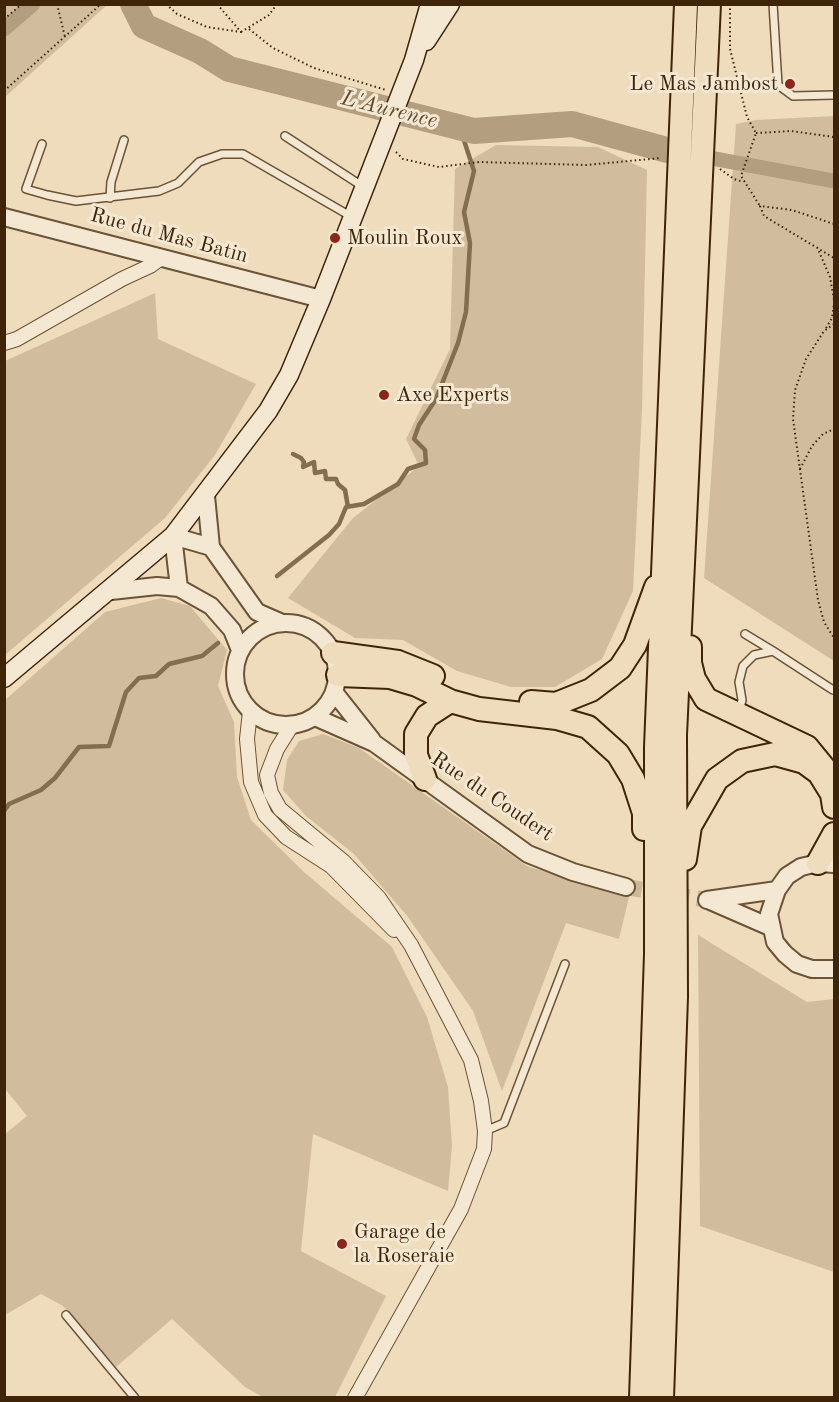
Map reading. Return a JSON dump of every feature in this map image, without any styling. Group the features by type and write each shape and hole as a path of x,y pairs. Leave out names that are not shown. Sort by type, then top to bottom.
{"highway":[{"path":"662,1398 676,998 673,563 686,4"},
{"path":"641,1398 656,954 656,747 673,563 709,4"},
{"path":"333,652 398,662 462,690 511,701 556,704 591,690 620,668 635,645 673,563"},
{"path":"673,563 691,599 690,663 698,689 706,699 807,747 834,780"},
{"path":"336,683 390,677 417,685 450,701 479,709 558,718 588,727 618,754 633,779 644,813 644,904 656,954"},
{"path":"425,779 416,754 416,734 427,716 450,701"},
{"path":"674,890 685,863 690,826 717,779 742,761 775,754 804,762 819,773 832,794 834,807"},
{"path":"826,863 834,834"}],"main road":[{"path":"4,678 111,591 174,536 268,411 283,384 321,299 414,60 429,4"},
{"path":"414,60 450,4"}],"street":[{"name":"Rue du Mas Batin","path":"4,217 321,299"},
{"path":"4,343 17,339 161,258"},
{"path":"206,496 211,547 257,612 280,622 296,623 311,629 324,639 333,652 336,683 326,706 315,717 292,725 277,725 262,720 250,711 240,698 235,682 235,665 240,650 250,636 264,627 280,622"},
{"path":"179,588 174,536 211,547"},
{"path":"111,591 157,586 179,588 211,606 232,630 240,650"},
{"name":"Rue du Coudert","path":"336,683 374,743"},
{"path":"250,711 247,739 251,782 265,815 286,837 331,866 411,945"},
{"name":"Rue du Coudert","path":"315,717 374,743 528,854 573,872 626,887"},
{"path":"292,725 277,749 267,775 271,793 280,809 344,862 379,897 411,945 471,1060 481,1101 485,1131 484,1149 461,1209 355,1398"},
{"path":"826,863 801,867 787,876 777,890 769,914 770,927 776,942 797,964 812,969 834,969"},
{"path":"770,927 707,900 777,890"}],"lane":[{"path":"773,4 778,85 793,96 834,94"},
{"path":"285,136 364,187"},
{"path":"110,198 111,182 124,140"},
{"path":"42,144 26,189 76,201 159,191 178,183 199,162 222,154 243,154 352,217"},
{"path":"745,634 833,690"},
{"path":"739,714 742,700 739,682 743,666 754,655 773,651"},
{"path":"485,1131 504,1123 565,964"},
{"path":"66,1315 135,1398"}],"path":[{"path":"4,19 22,4"},
{"path":"57,4 66,38"},
{"path":"4,91 66,38 101,4"},
{"path":"166,4 177,14 207,27 241,32 269,15 277,4"},
{"path":"217,4 241,32"},
{"path":"730,4 730,49 747,117 756,133 741,176 743,182 760,206 764,216 834,258"},
{"path":"249,29 273,48 314,68 399,97"},
{"path":"386,131 403,159 438,167 479,162 586,165 667,158"},
{"path":"756,133 791,131 834,137"},
{"path":"716,167 743,182"},
{"path":"760,206 792,210 834,224"},
{"path":"817,247 830,277 834,302 832,318 806,358 795,390 793,418 818,600 824,622 834,638"},
{"path":"824,331 834,324"},
{"path":"800,469 812,446 824,434 834,429"}],"shaded area":[{"path":"5,4 107,5 5,97"},
{"path":"834,116 834,661 704,578 736,124 756,120"},
{"path":"496,145 598,147 647,170 642,410 633,591 602,659 555,687 511,687 457,671 403,640 355,638 288,598 353,518 419,466 406,439 450,349 455,169"},
{"path":"155,293 158,339 256,384 215,455 165,518 5,655 5,361"},
{"path":"161,598 190,606 227,650 218,686 234,722 237,777 251,820 304,872 392,947 427,1017 448,1087 452,1146 448,1191 313,1134 301,1251 386,1296 335,1397 263,1397 245,1387 172,1319 116,1367 63,1306 41,1294 5,1315 5,1134 27,1116 5,1089 5,700 105,612"},
{"path":"323,734 359,748 527,866 629,897 619,939 566,923 502,1091 473,1011 408,917 354,854 306,816 283,790 287,760 299,741"},
{"path":"698,935 807,1002 834,999 834,1272 700,1226"}],"waterway":[{"name":"L'Aurence","path":"4,29 33,4"},
{"name":"L'Aurence","path":"133,4 144,26 200,51 229,69 474,131 572,124 667,150"},
{"path":"277,576 329,535 339,524 346,507 364,504 398,484 408,469 426,463 425,450 414,439 419,425 436,399 458,343 466,312 470,243 464,212 474,171 460,128"},
{"name":"L'Aurence","path":"716,159 834,181"},
{"path":"293,454 301,458 304,462 303,467 314,462 315,473 325,471 326,479 336,479 345,490 348,507"},
{"path":"4,811 9,804 41,790 55,778 79,747 109,746 126,692 139,678 156,676 169,664 202,656 218,643"}],"tunnel":[{"path":"626,887 707,900"}],"place":[{"name":"Le Mas Jambost","path":"790,84"},
{"name":"Moulin Roux","path":"335,238"},
{"name":"Axe Experts","path":"384,395"},
{"name":"Garage de la Roseraie","path":"342,1244"}]}
